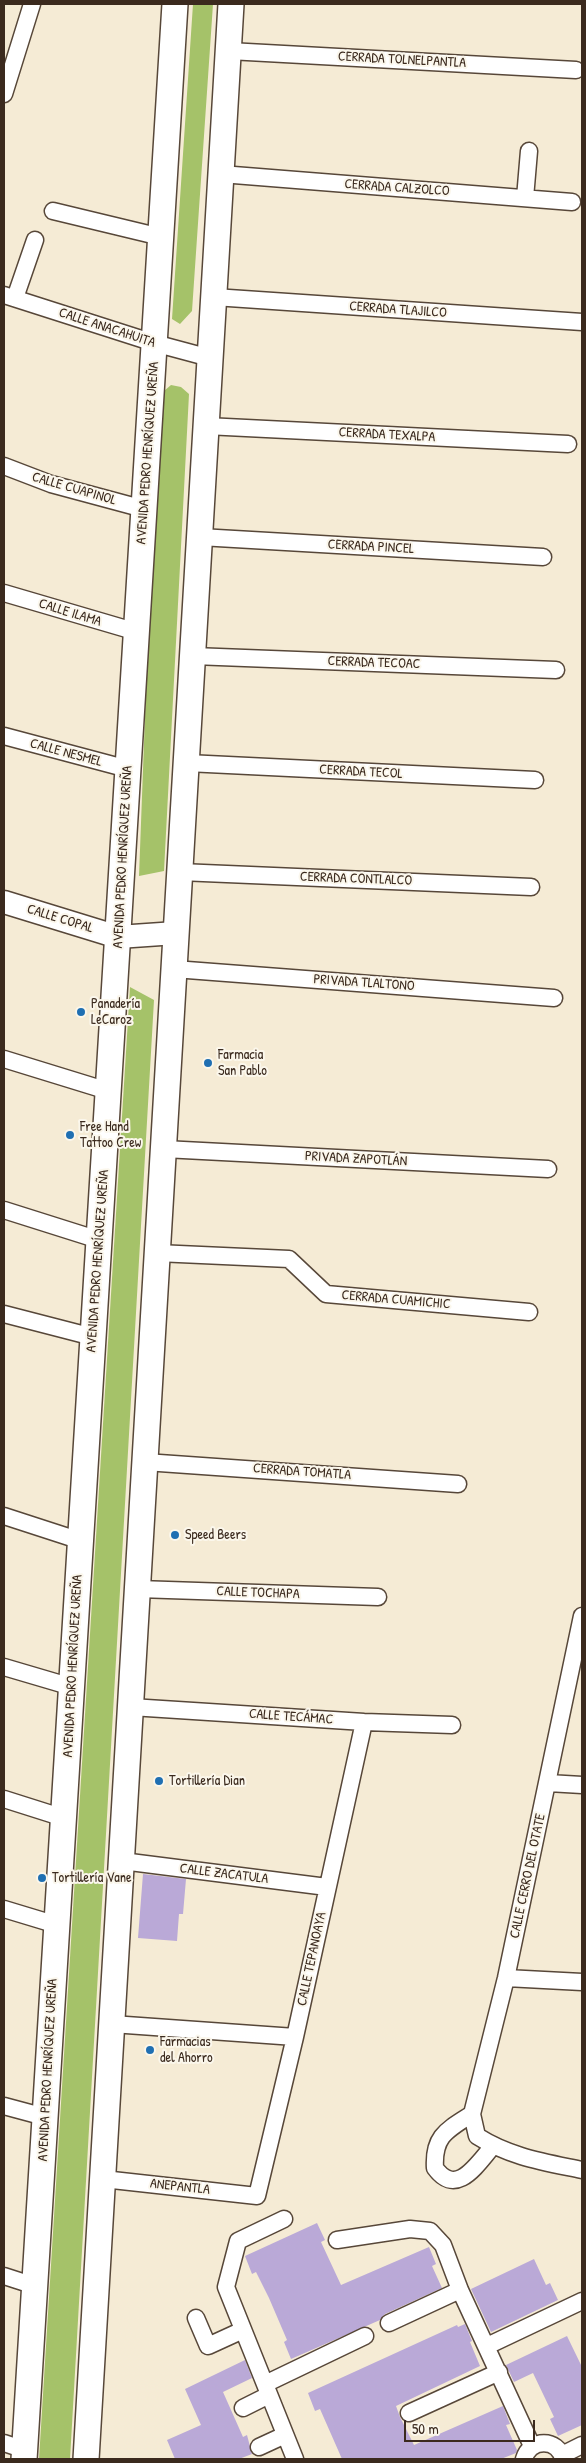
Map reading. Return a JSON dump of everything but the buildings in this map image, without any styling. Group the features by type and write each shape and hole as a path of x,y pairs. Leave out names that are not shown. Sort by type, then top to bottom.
{"main road":[{"name":"AVENIDA PEDRO HENRÍQUEZ UREÑA","path":"18,2451 35,2286 175,4"},
{"path":"86,2459 231,4"}],"street":[{"path":"4,94 32,4"},
{"name":"CERRADA TOLNELPANTLA","path":"228,51 576,70"},
{"path":"525,198 529,151"},
{"name":"CERRADA CALZOLCO","path":"221,174 572,202"},
{"path":"53,211 161,237"},
{"path":"9,297 35,240"},
{"name":"CALLE ANACAHUITA","path":"9,297 154,343 210,358"},
{"name":"CERRADA TLAJILCO","path":"214,297 582,322"},
{"name":"CERRADA TEXALPA","path":"206,426 568,444"},
{"name":"CALLE CUAPINOL","path":"4,466 51,484 144,509"},
{"name":"CERRADA PINCEL","path":"200,536 543,557"},
{"name":"CALLE ILAMA","path":"4,593 137,632"},
{"name":"CERRADA TECOAC","path":"193,656 556,670"},
{"name":"CALLE NESMEL","path":"4,736 128,769"},
{"name":"CERRADA TECOL","path":"186,763 535,780"},
{"name":"CERRADA CONTLALCO","path":"180,872 531,887"},
{"name":"CALLE COPAL","path":"4,902 118,937 176,933"},
{"name":"PRIVADA TLALTONO","path":"174,969 554,998"},
{"path":"4,1059 108,1091"},
{"name":"PRIVADA ZAPOTLÁN","path":"164,1149 548,1169"},
{"path":"4,1210 99,1240"},
{"name":"CERRADA CUAMICHIC","path":"157,1253 290,1260 326,1294 529,1312"},
{"path":"4,1314 93,1337"},
{"name":"CERRADA TOMATLA","path":"145,1462 458,1484"},
{"path":"4,1516 81,1541"},
{"name":"CALLE TOCHAPA","path":"138,1589 378,1597"},
{"name":"CALLE CERRO DEL OTATE","path":"493,2146 477,2136 472,2114 506,1978 582,1616"},
{"path":"4,1667 72,1687"},
{"name":"CALLE TECÁMAC","path":"131,1707 364,1722 452,1725"},
{"name":"CALLE TEPANOAYA","path":"257,2196 295,2037 364,1722"},
{"path":"548,1783 582,1785"},
{"path":"4,1799 64,1818"},
{"name":"CALLE ZACATULA","path":"122,1861 327,1887"},
{"path":"4,1909 57,1925"},
{"path":"506,1978 582,1982"},
{"path":"112,2024 295,2037"},
{"path":"4,2106 45,2117"},
{"path":"472,2114 448,2130 437,2142 434,2156 435,2168 442,2178 453,2181 465,2177 493,2146 524,2158 582,2170"},
{"name":"ANEPANTLA","path":"103,2179 257,2196"},
{"path":"284,2219 238,2241 226,2287 295,2459"},
{"path":"337,2240 410,2229 430,2231 443,2245 460,2290 499,2372 528,2453 538,2444 549,2444 563,2457 582,2444"},
{"path":"4,2276 35,2286"},
{"path":"389,2323 460,2290"},
{"path":"487,2346 582,2302"},
{"path":"196,2318 208,2346 243,2330"},
{"path":"243,2408 267,2390 365,2336"},
{"path":"409,2413 499,2372"},
{"path":"259,2447 285,2435"}],"green space":[{"path":"193,4 213,4 192,311 180,324 172,319"},
{"path":"171,385 181,387 189,394 164,871 139,876 157,397"},
{"path":"130,987 154,1000 70,2459 39,2459"}],"place":[{"name":"Panadería LeCaroz","path":"81,1012"},
{"name":"Farmacia San Pablo","path":"208,1063"},
{"name":"Free Hand Tattoo Crew","path":"70,1135"},
{"name":"Speed Beers","path":"175,1535"},
{"name":"Tortillería Dian","path":"159,1781"},
{"name":"Tortillería Vane","path":"42,1878"},
{"name":"Farmacias del Ahorro","path":"150,2050"}]}
